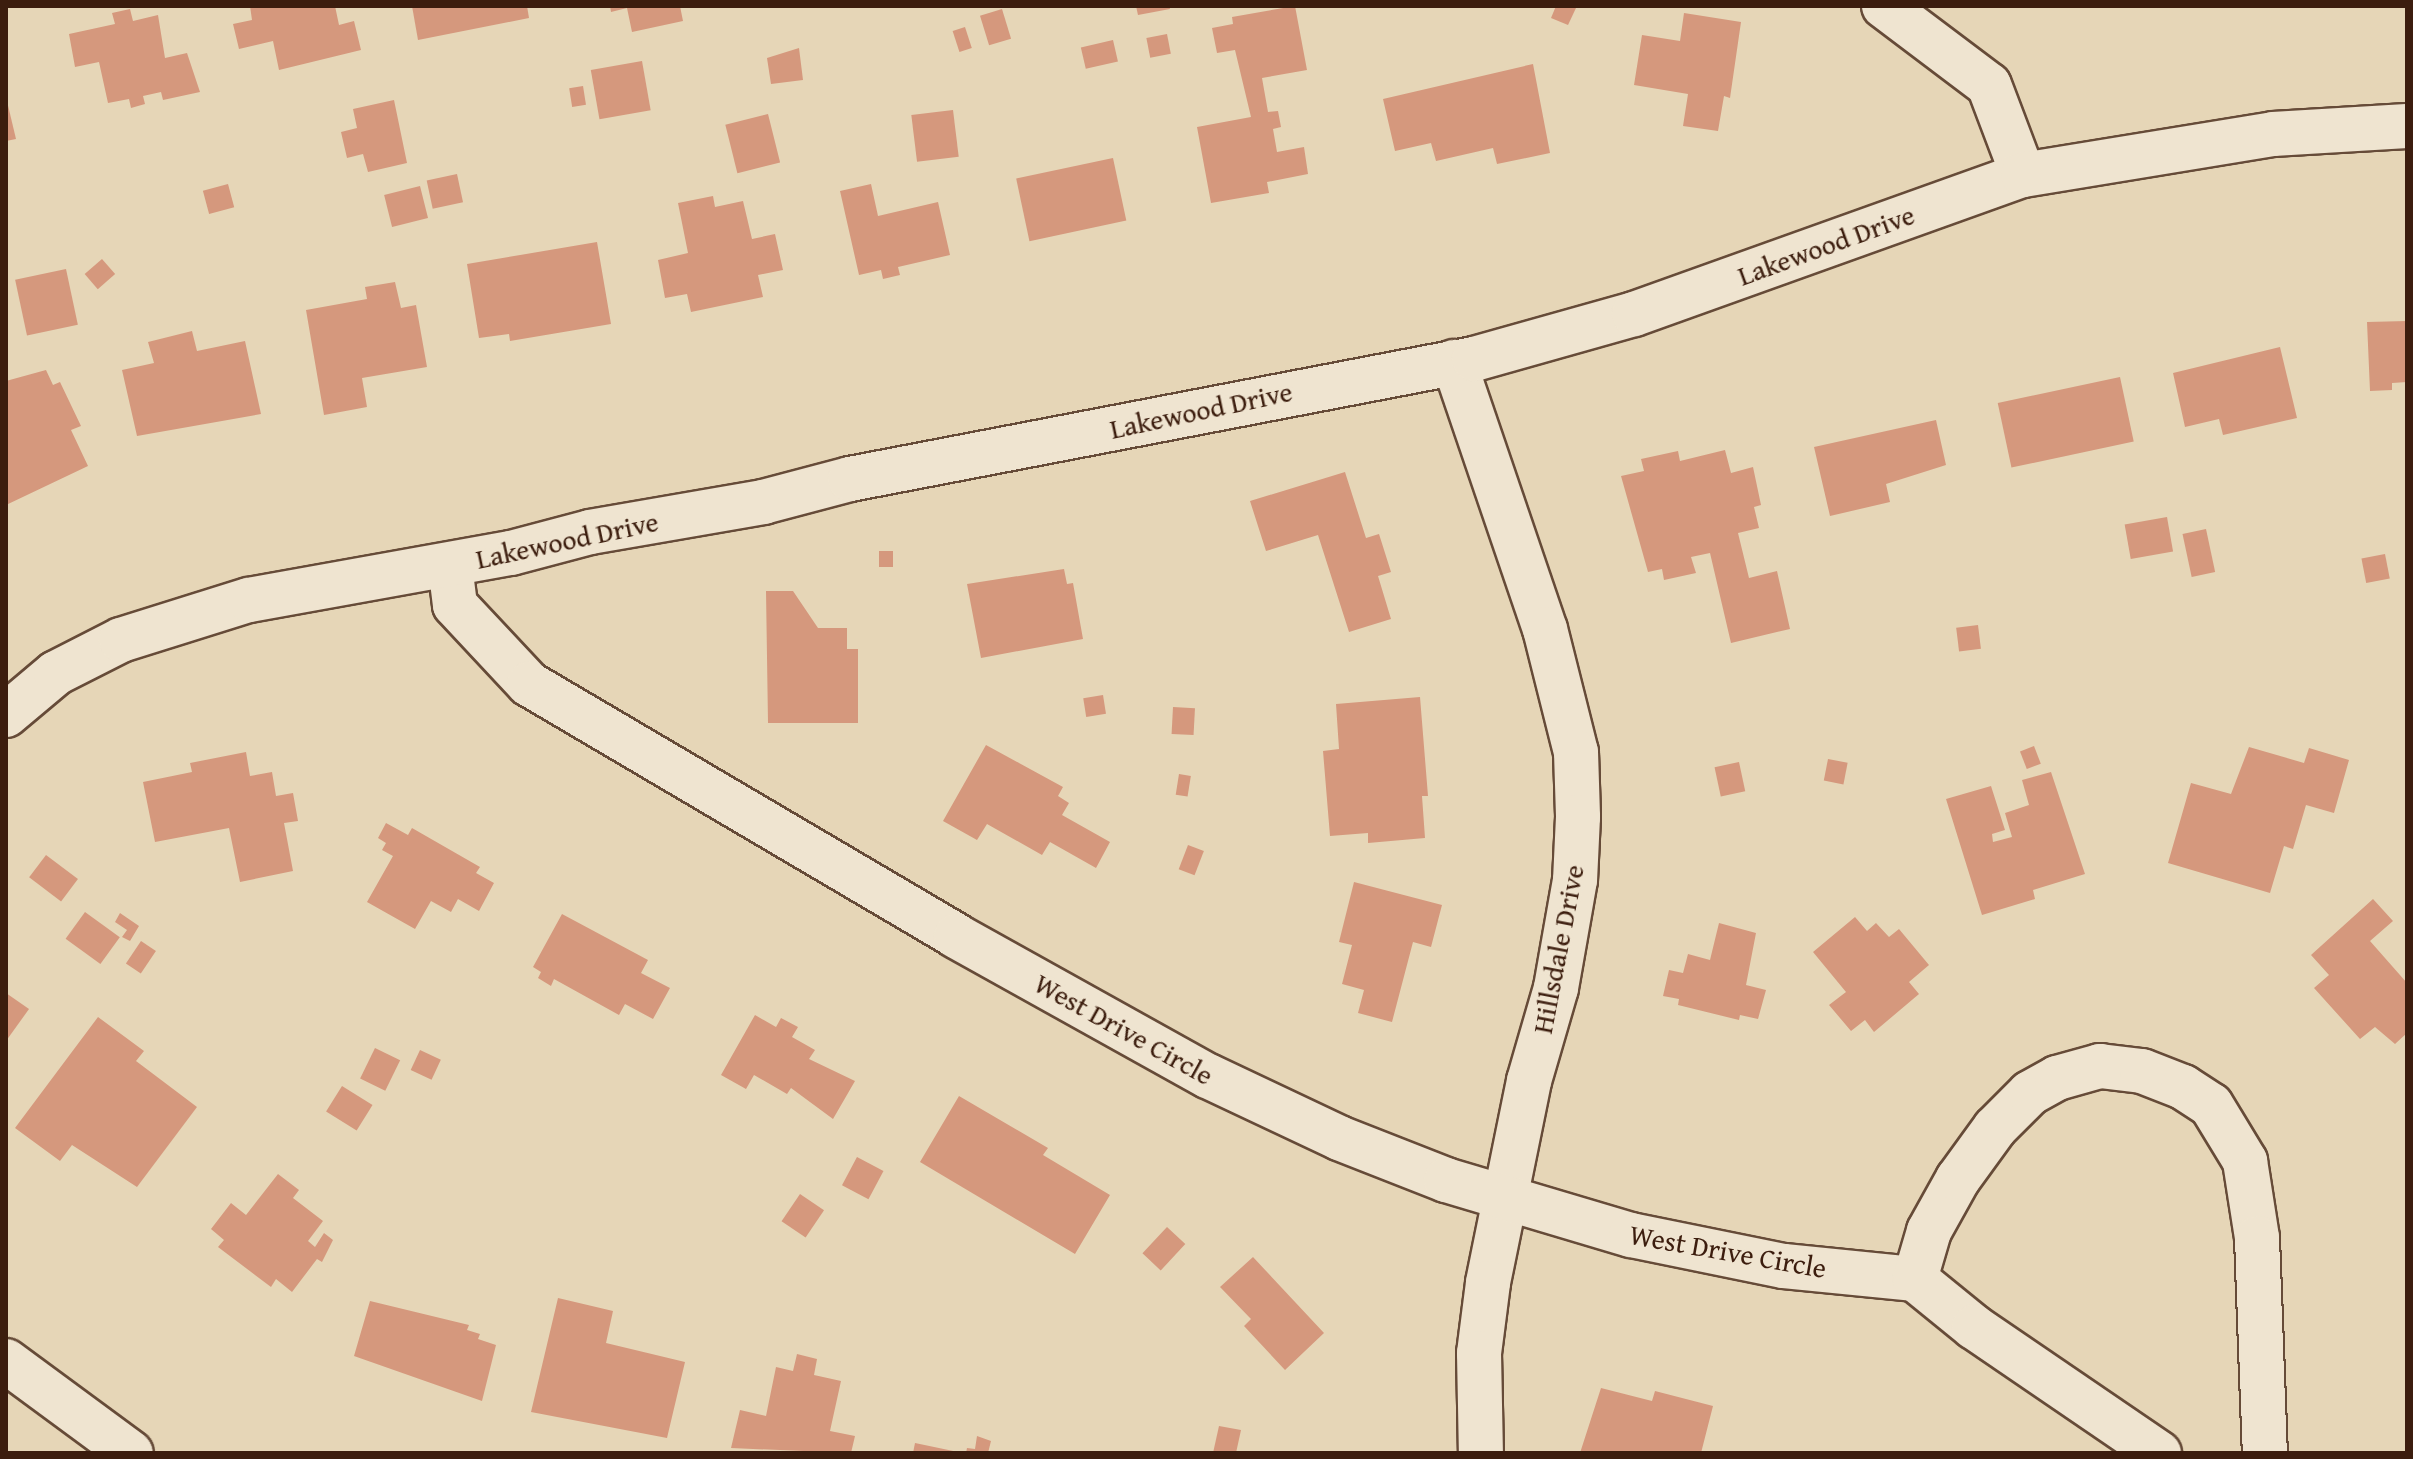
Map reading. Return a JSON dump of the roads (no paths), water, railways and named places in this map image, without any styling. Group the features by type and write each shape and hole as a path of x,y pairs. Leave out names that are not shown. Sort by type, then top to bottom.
{"street":[{"path":"1884,6 1989,85 2023,175"},
{"name":"Lakewood Drive","path":"6,715 56,673 166,623 249,600 450,565 590,532 763,502 850,479 1454,362 1634,314 2023,175 2273,134 2407,126"},
{"name":"Hillsdale Drive","path":"1454,362 1545,629 1576,752 1575,880 1556,988 1529,1081 1479,1353 1481,1453"},
{"name":"West Drive Circle","path":"450,565 455,605 529,684 956,936 1208,1076 1339,1138 1506,1198 1631,1235 1784,1266 1915,1279"},
{"path":"2159,1453 1974,1327 1915,1279 1929,1231 1958,1179 1995,1128 2030,1093 2057,1078 2100,1066 2142,1071 2183,1087 2211,1105 2245,1161 2257,1238 2265,1453"},
{"path":"6,1361 131,1453"}]}
